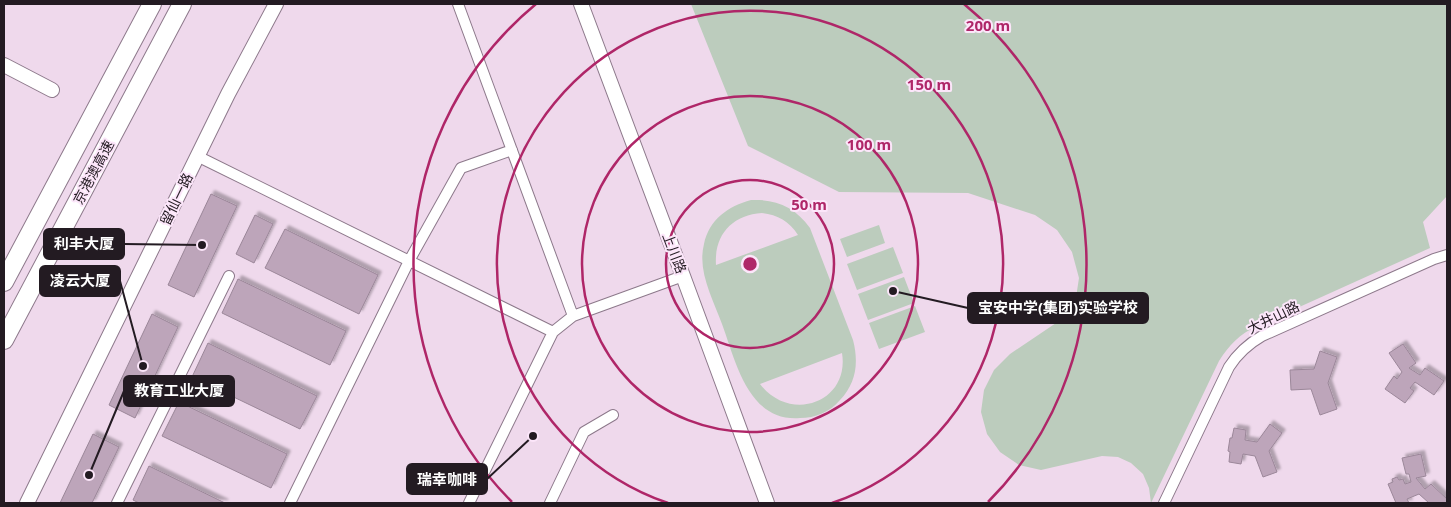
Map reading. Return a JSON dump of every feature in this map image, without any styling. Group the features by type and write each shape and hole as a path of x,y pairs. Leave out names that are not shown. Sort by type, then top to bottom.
{"highway":[{"name":"京港澳高速","path":"4,282 152,4"},
{"name":"京港澳高速","path":"4,340 182,4"}],"main road":[{"name":"留仙一路","path":"27,503 198,156 276,4"},
{"name":"上川路","path":"581,4 767,503"},
{"path":"4,65 52,90"}],"street":[{"path":"458,4 573,316"},
{"path":"290,503 409,262 461,168 512,150"},
{"path":"198,156 553,332"},
{"name":"大井山路","path":"1164,503 1229,367 1246,346 1262,336 1434,259 1447,255"},
{"path":"117,503 229,276"},
{"path":"469,503 553,332 573,316 683,276"},
{"path":"550,503 584,432 613,415"}],"green space":[{"path":"691,4 1447,4 1447,196 1423,222 1430,248 1257,326 1240,336 1231,345 1219,361 1151,503 1149,488 1143,474 1131,463 1118,457 1102,456 1041,470 1019,465 1000,452 987,434 981,412 984,390 994,370 1010,354 1059,321 1075,304 1079,278 1072,252 1057,230 1035,215 968,193 839,192 748,146"},
{"path":"751,200 760,200 777,203 798,215 810,228 853,340 856,365 850,387 836,404 827,411 811,417 782,417 768,410 756,400 739,371 707,285 702,254 710,228 727,210","holes":["762,213 773,215 783,220 798,235 716,265 718,244 727,228 742,218","842,353 842,370 837,384 828,395 816,402 802,405 787,403 773,396 760,384"]},
{"path":"879,225 885,243 847,257 840,239"},
{"path":"893,247 903,273 857,290 847,264"},
{"path":"904,277 914,303 868,320 858,294"},
{"path":"915,306 925,332 879,349 869,323"}],"building":[{"path":"211,194 237,206 194,297 168,285"},
{"path":"255,215 273,224 254,263 236,254"},
{"path":"285,229 378,275 359,314 265,268"},
{"path":"238,279 346,331 330,365 222,313"},
{"path":"152,314 178,327 135,418 109,405"},
{"path":"208,343 317,396 300,429 192,377"},
{"path":"1403,344 1416,363 1409,368 1420,375 1425,368 1444,381 1434,395 1415,382 1410,388 1414,391 1405,403 1385,389 1394,376 1397,379 1402,372 1389,353"},
{"path":"1320,351 1337,357 1328,383 1337,409 1320,415 1311,389 1291,390 1290,370 1314,369"},
{"path":"179,402 287,454 271,488 162,436"},
{"path":"1270,424 1282,433 1269,451 1277,472 1263,477 1255,456 1243,454 1241,464 1229,462 1230,452 1228,451 1234,428 1246,430 1245,440 1257,442"},
{"path":"93,434 119,447 92,503 60,503"},
{"path":"1421,454 1426,476 1416,478 1425,489 1431,484 1447,499 1447,503 1429,503 1419,494 1407,499 1409,503 1396,503 1388,484 1397,477 1399,480 1403,479 1405,484 1411,482 1409,474 1406,474 1402,458"},
{"path":"149,466 225,503 139,503 133,500"}],"place":[{"name":"利丰大厦","path":"202,245"},
{"name":"宝安中学(集团)实验学校","path":"893,291"},
{"name":"凌云大厦","path":"143,366"},
{"name":"瑞幸咖啡","path":"533,436"},
{"name":"教育工业大厦","path":"89,475"}]}
